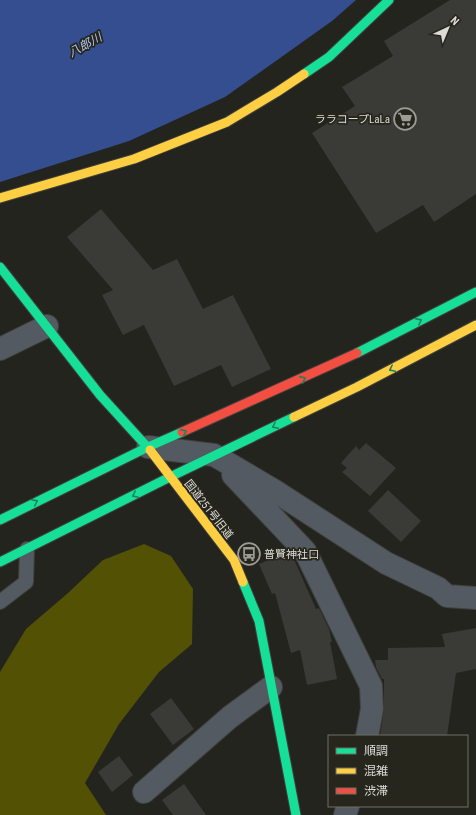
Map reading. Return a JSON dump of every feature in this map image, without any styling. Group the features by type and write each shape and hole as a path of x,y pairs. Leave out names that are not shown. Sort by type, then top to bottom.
{"street":[{"path":"0,198 134,159 227,122 278,92 330,57 389,0"},
{"name":"国道251号旧道","path":"0,267 100,395 148,447 234,560 259,621 296,815"},
{"path":"0,520 148,447 344,360 476,292"},
{"path":"0,562 214,455 357,387 476,325"},
{"path":"0,349 47,326"},
{"path":"148,447 214,455 276,491 386,563 438,588 447,596 476,598"},
{"path":"214,455 305,551 371,686 372,709 367,735"},
{"path":"144,792 230,717 272,688"}],"lane":[{"path":"0,602 26,582 27,549"}],"shaded area":[{"path":"144,544 171,556 193,589 192,644 159,672 119,724 85,783 106,815 0,815 0,672 26,629 68,593 103,560"}],"water":[{"name":"八郎川","path":"0,0 356,0 332,21 225,97 129,141 0,182"}],"building":[{"name":"ララコープLaLa","path":"450,0 476,0 476,194 434,222 423,205 376,233 312,133 355,106 342,87 393,56 384,41"},
{"path":"101,209 153,270 177,259 203,309 233,295 271,369 232,387 221,365 174,386 144,325 123,335 102,295 113,290 67,237"},
{"path":"366,443 396,468 370,496 342,472 347,468 341,463 356,446 359,450"},
{"path":"388,490 421,521 401,542 368,511"},
{"path":"289,552 293,557 316,609 319,608 329,629 337,679 307,685 300,650 291,653 275,593 272,594 259,564"},
{"path":"476,628 476,669 456,673 447,735 380,735 384,709 384,679 382,679 376,667 375,660 388,660 388,648 445,647 442,634"},
{"path":"171,698 194,729 173,745 150,714"},
{"path":"119,756 133,775 112,792 98,772"},
{"path":"184,784 206,815 173,815 162,800"}],"traffic: fast":[{"path":"304,74 329,57 389,0"},
{"path":"0,267 100,395 150,450"},
{"path":"357,353 476,292"},
{"path":"0,562 294,417"},
{"path":"0,520 148,447 182,432"},
{"path":"243,582 259,621 296,815"}],"traffic: slow":[{"path":"0,198 134,159 227,122 304,74"},
{"path":"294,417 357,387 476,325"},
{"path":"150,450 234,560 243,582"}],"traffic: jam":[{"path":"182,432 357,353"}],"place":[{"name":"ララコープLaLa","path":"405,119"},
{"name":"普賢神社口","path":"249,554"}]}
